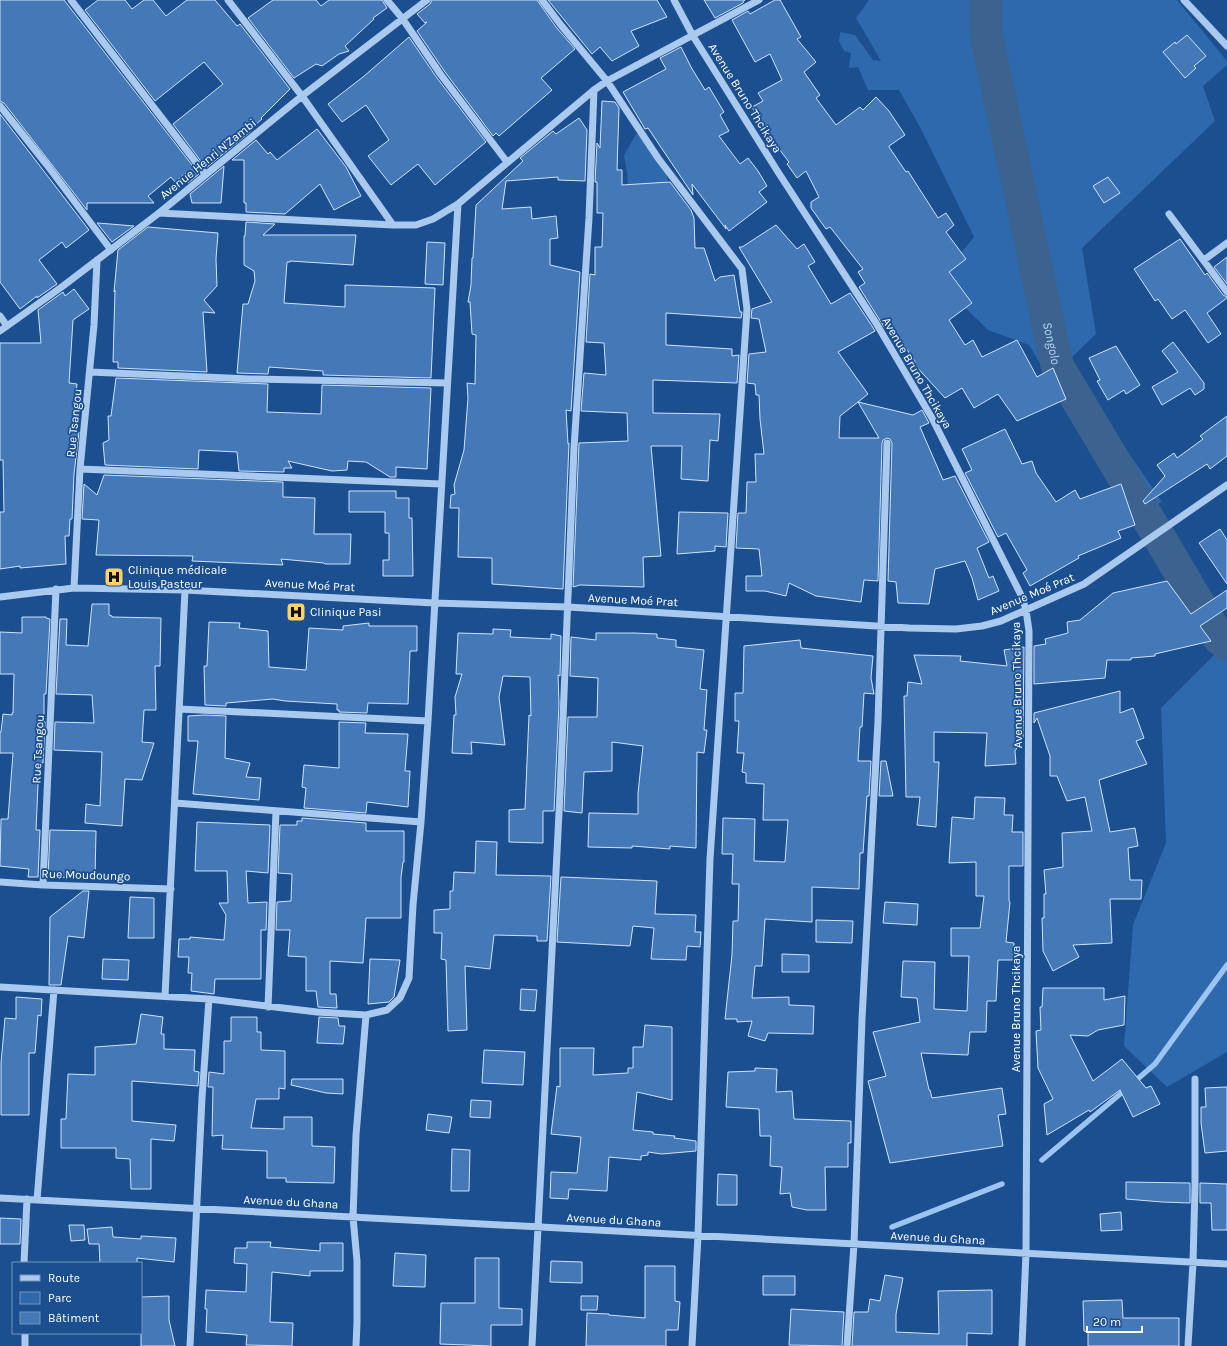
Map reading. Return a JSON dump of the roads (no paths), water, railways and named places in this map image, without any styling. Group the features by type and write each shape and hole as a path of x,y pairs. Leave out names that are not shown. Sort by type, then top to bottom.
{"street":[{"path":"71,0 205,174"},
{"path":"228,0 302,96 393,225"},
{"path":"387,0 402,18 441,76 507,162"},
{"name":"Avenue Henri N'Zambi","path":"0,331 159,213 302,96 427,0"},
{"path":"542,0 607,81 658,158 742,268 748,309 710,859 698,1236 692,1346"},
{"name":"Avenue Bruno Thcikaya","path":"674,0 693,36 778,172 876,323 932,418 1022,596 1026,610 1029,631 1029,732 1026,1254 1022,1346"},
{"path":"159,213 393,225 416,225 433,220 458,204 594,90 607,81 759,0"},
{"path":"1184,0 1227,46"},
{"path":"532,1346 560,793 574,448 589,218 594,90"},
{"path":"0,106 47,165 111,250"},
{"path":"0,987 209,999 317,1012 366,1015 388,1010 400,998 409,978 413,905 421,822 458,204"},
{"path":"1168,214 1227,292"},
{"path":"1204,260 1227,243"},
{"name":"Rue Tsangou","path":"74,588 80,468 94,325 97,260"},
{"path":"0,316 7,326"},
{"path":"90,372 250,379 447,383"},
{"path":"847,1346 854,1244 862,1019 878,722 887,443"},
{"path":"80,468 441,484"},
{"name":"Avenue Moé Prat","path":"0,597 74,588 185,590 434,603 568,607 881,626 956,629 982,626 1001,621 1084,584 1128,552 1227,485"},
{"name":"Rue Tsangou","path":"43,885 56,589"},
{"path":"165,996 185,590"},
{"path":"179,709 428,722"},
{"path":"175,804 421,822"},
{"path":"268,1006 276,811"},
{"name":"Rue Moudoungo","path":"0,882 43,885 171,889"},
{"path":"37,1200 54,990"},
{"path":"190,1346 209,999"},
{"path":"356,1346 357,1261 353,1217 356,1135 366,1015"},
{"path":"1188,1346 1193,1262 1195,1187 1195,1079"},
{"name":"Avenue du Ghana","path":"0,1198 1227,1264"},
{"path":"24,1262 26,1199"},
{"path":"25,1334 26,1346"}],"waterway":[{"name":"Songolo","path":"986,0 986,34 1057,365 1219,638 1227,644"},
{"path":"1134,1082 1155,1064 1227,965"},
{"path":"1042,1160 1126,1089"},
{"path":"892,1227 1002,1184"}],"place":[{"name":"Clinique médicale Louis Pasteur","path":"114,577"},
{"name":"Clinique Pasi","path":"296,612"}]}
